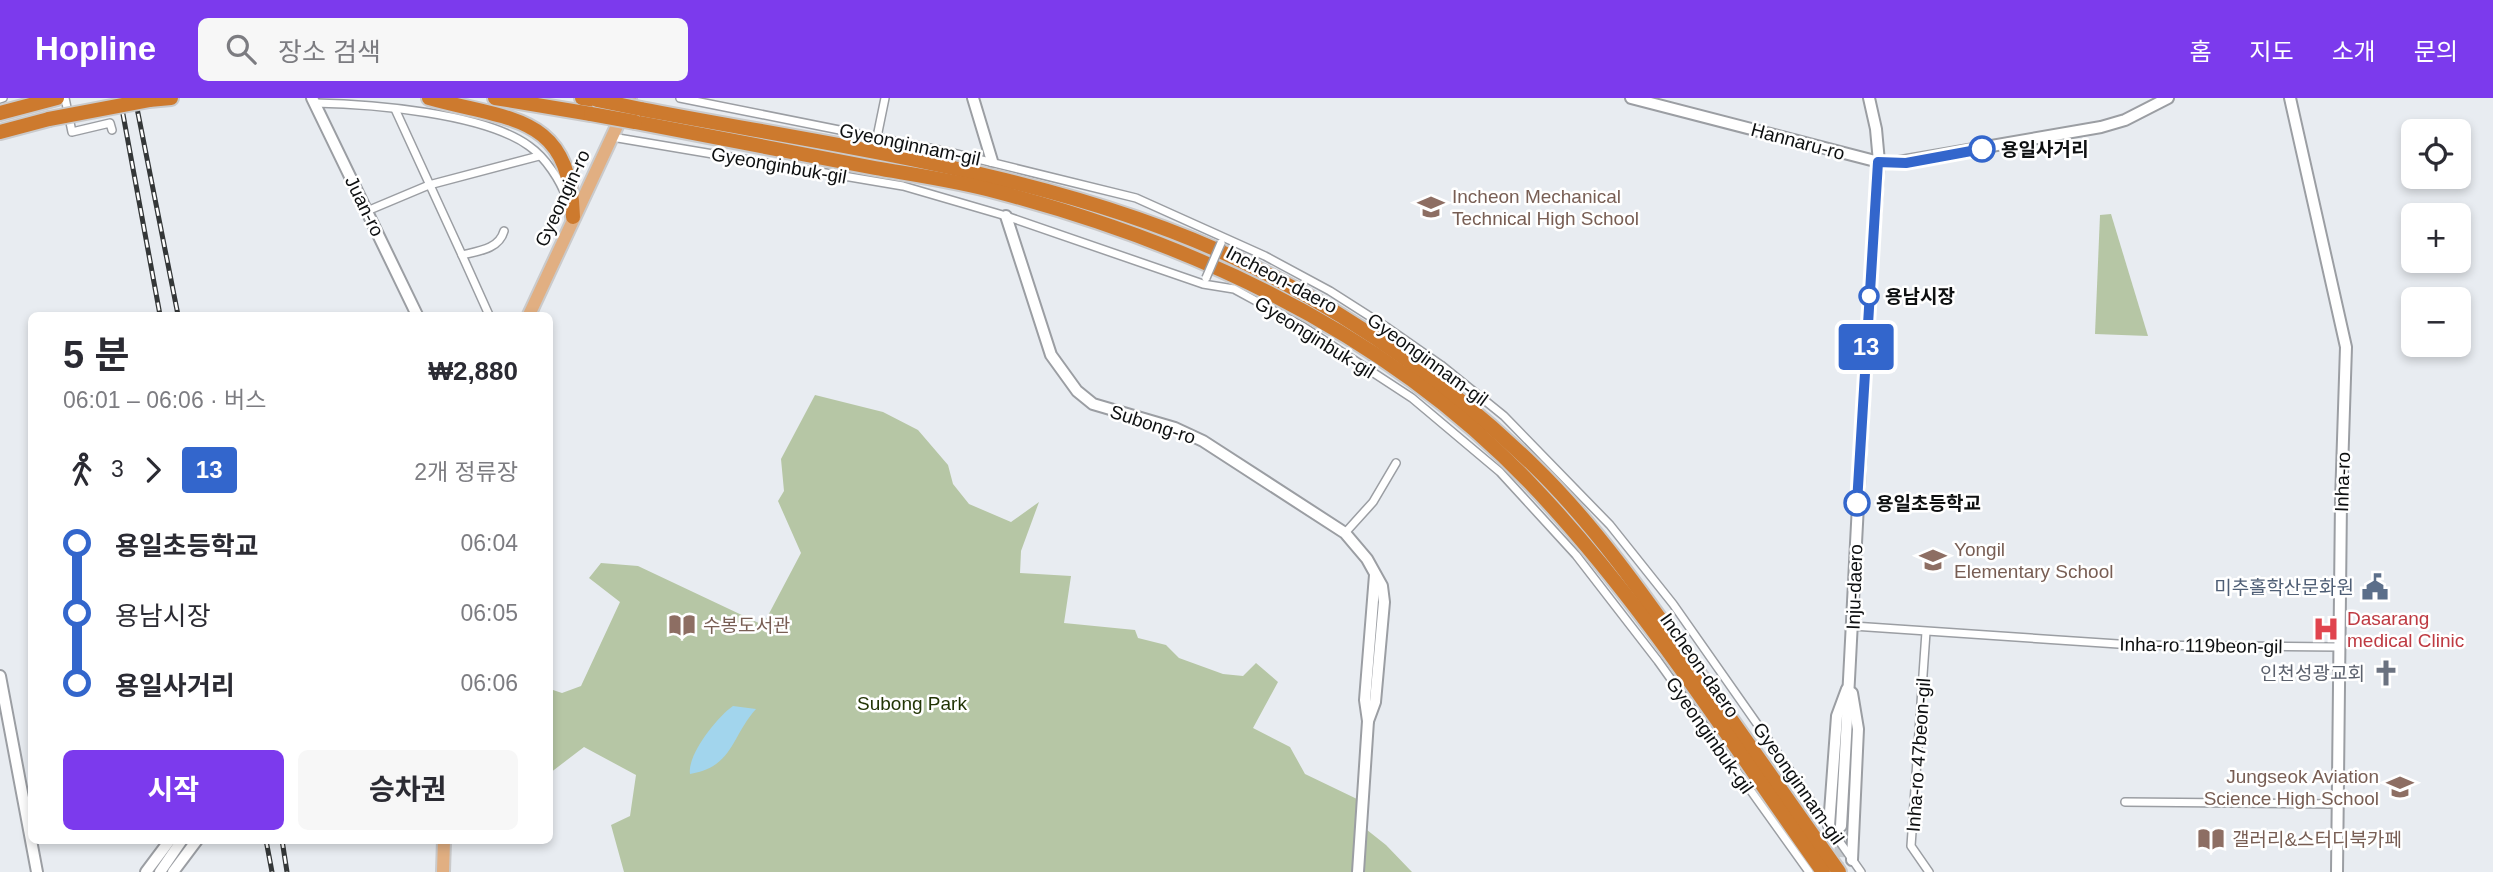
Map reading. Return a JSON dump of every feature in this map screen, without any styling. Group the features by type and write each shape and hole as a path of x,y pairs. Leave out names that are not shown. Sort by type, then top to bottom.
{"highway":[{"path":"0,132 49,119 171,98"},
{"path":"429,98 515,120 548,139 562,158 572,184 573,217"},
{"name":"Incheon-daero","path":"495,98 590,104 996,191 1136,234 1233,273 1354,339 1436,398 1528,481 1622,587 1823,872"},
{"path":"0,113 51,99"},
{"name":"Incheon-daero","path":"638,115 997,178 1138,219 1238,259 1304,293 1358,327 1445,387 1536,468 1634,582 1839,872"}],"main road":[{"name":"Gyeongin-ro","path":"530,312 630,98"},
{"path":"973,98 992,161"},
{"name":"Hannaru-ro","path":"1631,98 1878,162 1906,163 2101,127 2125,120 2168,98"},
{"name":"Inju-daero","path":"1849,683 1857,479 1878,162 1876,129 1869,98"},
{"name":"Inha-ro","path":"2290,98 2346,347 2337,872"},
{"name":"Juan-ro","path":"314,100 416,312"},
{"name":"Subong-ro","path":"1006,216 1051,355 1077,391 1093,404 1175,428 1203,440 1345,533 1367,559 1384,602 1375,702 1368,721 1358,872"},
{"path":"0,676 28,824"},
{"path":"1835,826 1837,716 1849,683"},
{"path":"1849,683 1858,729 1852,860"},
{"path":"32,844 37,872"},
{"path":"146,872 167,844"},
{"path":"160,872 179,844"},
{"path":"173,872 194,844"},
{"path":"443,872 444,844"}],"street":[{"path":"65,98 72,132 110,123 112,130"},
{"name":"Gyeonginnam-gil","path":"680,98 992,161 1136,198 1330,291 1377,320 1441,365 1510,422 1610,525 1835,826 1861,872"},
{"path":"877,137 885,98"},
{"path":"314,100 395,109 492,128 513,137 539,156 566,195 573,217"},
{"path":"395,109 488,312"},
{"name":"Gyeonginbuk-gil","path":"612,136 903,186 1234,289 1302,327 1412,398 1500,472 1577,555 1658,660 1809,872"},
{"path":"367,211 429,185 539,156"},
{"path":"462,255 492,247 501,240 504,231"},
{"path":"1205,281 1222,240"},
{"path":"1345,533 1381,490 1396,463"},
{"name":"Inha-ro 119beon-gil","path":"1853,626 2063,641 2339,647"},
{"name":"Inha-ro 47beon-gil","path":"1926,632 1911,846 1929,872"},
{"path":"2125,802 2338,804"}],"green space":[{"path":"2111,214 2148,336 2095,334 2100,215"},
{"name":"Subong Park","path":"815,395 883,412 918,430 948,465 953,484 969,504 1011,522 1039,502 1021,551 1020,573 1071,576 1064,623 1135,630 1138,638 1166,645 1179,658 1223,674 1243,676 1256,663 1278,682 1253,728 1290,747 1305,774 1357,799 1357,822 1386,845 1412,872 624,872 611,825 630,816 636,775 584,747 553,771 553,690 562,693 581,686 620,602 589,578 601,563 638,566 763,625 801,553 778,501 784,491 781,459"}],"water":[{"path":"733,706 756,709 723,758 715,765 690,774 693,757 704,737"}],"tunnel":[{"path":"1838,872 1841,826"}],"railway":[{"path":"120,98 159,312"},
{"path":"135,98 177,312"},
{"path":"267,844 272,872"},
{"path":"283,844 287,872"}],"bus line":[{"name":"13","path":"1857,503 1878,162 1906,163 1982,149"}],"place":[{"name":"용일사거리","path":"1982,149"},
{"name":"Incheon Mechanical Technical High School","path":"1431,207"},
{"name":"용남시장","path":"1869,296"},
{"name":"용일초등학교","path":"1857,503"},
{"name":"Yongil Elementary School","path":"1933,560"},
{"name":"미추홀학산문화원","path":"2375,587"},
{"name":"수봉도서관","path":"682,625"},
{"name":"Dasarang medical Clinic","path":"2326,629"},
{"name":"인천성광교회","path":"2386,673"},
{"name":"Jungseok Aviation Science High School","path":"2400,787"},
{"name":"갤러리&스터디북카페","path":"2211,839"}]}
